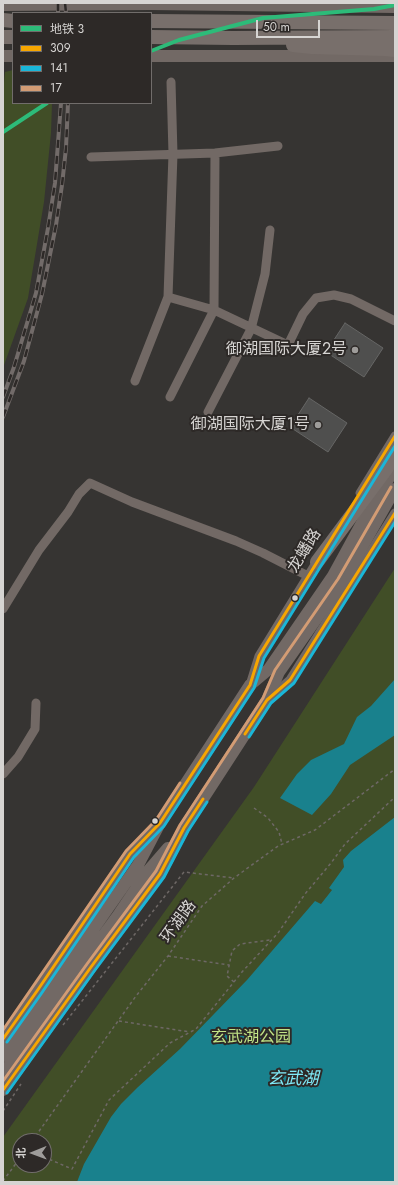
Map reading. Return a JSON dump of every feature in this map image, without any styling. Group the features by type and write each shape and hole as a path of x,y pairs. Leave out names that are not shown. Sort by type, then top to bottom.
{"highway":[{"path":"152,22 389,24"},
{"path":"389,24 395,37"},
{"path":"233,38 389,24"},
{"path":"152,37 233,38 312,47 384,48 395,50"},
{"path":"317,562 390,469 395,453"}],"main road":[{"path":"3,5 150,4 395,7"},
{"path":"152,56 395,56"},
{"name":"龙蟠路","path":"3,1090 160,874 184,828 267,700 274,670 333,576 390,469"},
{"name":"龙蟠路","path":"3,1056 36,1012 138,865 160,823 250,686 274,670 342,582 395,489"},
{"name":"龙蟠路","path":"3,1039 37,992 130,854 160,823"},
{"name":"龙蟠路","path":"3,1074 115,920 149,870 184,828"},
{"path":"3,1050 36,1012"}],"street":[{"path":"135,381 168,297 173,154 171,82"},
{"path":"91,157 215,153 278,146"},
{"path":"170,397 214,310 215,153"},
{"path":"208,412 251,329 265,274 270,230"},
{"path":"168,297 214,310 251,329 288,345 303,314 316,298 334,295 351,299 395,321"},
{"name":"龙蟠路","path":"250,686 260,656 395,436"},
{"path":"3,609 40,550 68,512 79,494 90,483 132,502 243,544 308,576"},
{"name":"龙蟠路","path":"267,700 290,680 395,513"},
{"path":"3,774 18,757 35,729 36,703"}],"path":[{"name":"环湖路","path":"38,1133 136,996 168,956 202,906 234,878 282,844 315,830 395,769"},
{"path":"52,1160 72,1169 109,1100 170,1042 196,1029 234,982 278,933 344,844 395,797"},
{"path":"254,808 268,818 279,832 282,844"},
{"path":"63,1025 184,872 234,878"},
{"path":"234,982 227,976 232,951 240,944 272,940"},
{"path":"168,956 229,964"},
{"path":"119,1021 190,1032"},
{"path":"3,1111 24,1080"},
{"path":"3,1100 8,1104"},
{"path":"3,1181 12,1169"}],"green space":[{"path":"12,70 12,104 52,104 51,133 44,202 28,298 3,368 3,94 5,72"},
{"name":"玄武湖公园","path":"395,568 395,1182 3,1182 3,1137 254,787"}],"water":[{"path":"395,679 395,735 350,765 331,794 312,815 280,798 297,774 311,760 344,744 357,717 371,706"},
{"name":"玄武湖","path":"395,817 395,1182 77,1182 84,1164 111,1117 121,1104 180,1049 247,980 315,901 321,904 332,890 329,888 344,867 343,860 351,851"}],"building":[{"name":"御湖国际大厦2号","path":"345,323 383,348 364,377 326,352"},
{"name":"御湖国际大厦1号","path":"309,398 347,423 328,452 290,427"}],"railway":[{"path":"58,3 58,12"},
{"path":"65,3 66,12"},
{"path":"3,397 14,367 36,293 55,183 61,104"},
{"path":"3,417 24,361 42,294 56,225 62,185 66,148 68,104"}],"metro line":[{"name":"3","path":"152,51 179,40 263,18 374,9 395,5"},
{"name":"3","path":"3,132 45,104"}],"transit line":[{"name":"309","path":"3,1039 130,854 160,823 250,685 259,656 395,436"},
{"name":"141","path":"7,1042 134,857 164,826 254,688 264,658 395,446"},
{"name":"17","path":"3,1081 156,871 180,825 263,698 275,670 338,579 391,487"},
{"name":"309","path":"245,734 267,700 290,680 395,513"},
{"name":"141","path":"249,737 271,703 294,683 395,522"},
{"name":"17","path":"3,1030 126,851 156,820 180,783"},
{"name":"309","path":"3,1090 160,874 184,828 203,799"},
{"name":"141","path":"7,1093 164,877 188,831 207,802"}],"place":[{"name":"御湖国际大厦2号","path":"355,350"},
{"name":"御湖国际大厦1号","path":"318,425"}]}
